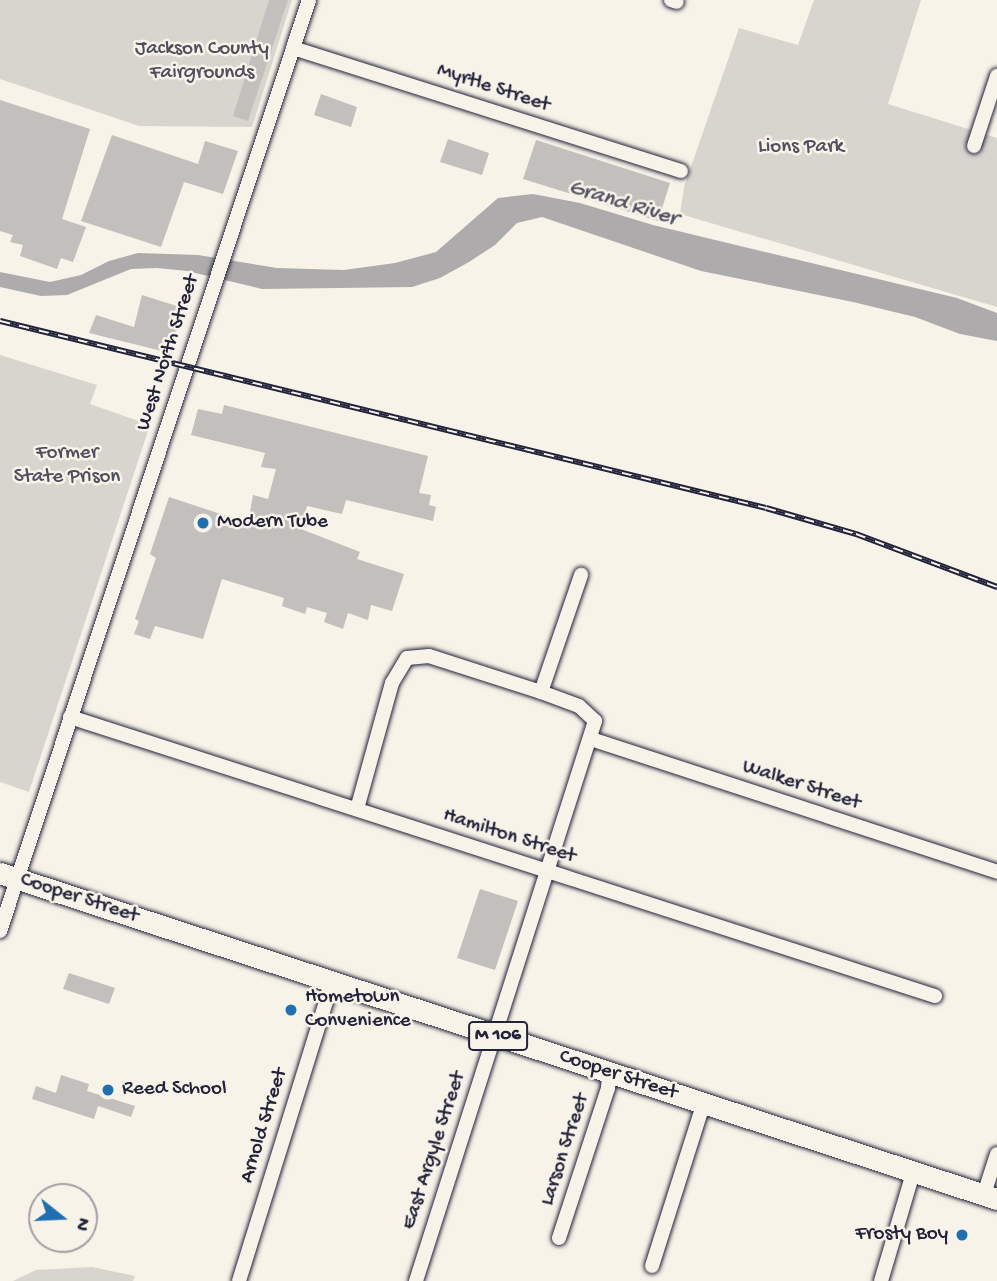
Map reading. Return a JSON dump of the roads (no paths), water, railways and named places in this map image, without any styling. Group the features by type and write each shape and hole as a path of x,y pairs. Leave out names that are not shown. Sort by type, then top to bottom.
{"main road":[{"name":"Cooper Street","path":"8,876 703,1105 990,1196"}],"street":[{"name":"West North Street","path":"0,931 8,876 69,717 309,0"},
{"name":"Myrtle Street","path":"293,48 681,170"},
{"path":"974,146 997,76"},
{"path":"357,809 392,683 407,658 429,656 541,692 581,575"},
{"name":"East Argyle Street","path":"416,1281 595,721 579,706 541,692"},
{"name":"Hamilton Street","path":"69,717 935,996"},
{"name":"Walker Street","path":"591,739 997,872"},
{"name":"Arnold Street","path":"239,1281 332,983"},
{"name":"Larson Street","path":"559,1238 608,1088 609,1073"},
{"path":"652,1266 703,1105"},
{"path":"990,1196 997,1154"},
{"path":"881,1281 913,1173"}],"railway":[{"path":"0,321 766,508 856,534 997,587"}],"place":[{"name":"Modern Tube","path":"203,523"},
{"name":"Hometown Convenience","path":"291,1010"},
{"name":"Reed School","path":"108,1090"},
{"name":"Frosty Boy","path":"962,1235"}],"park label":[{"name":"Jackson County Fairgrounds","path":"202,62"},
{"name":"Lions Park","path":"801,148"},
{"name":"Former State Prison","path":"67,466"}],"water label":[{"name":"Grand River","path":"623,204"}]}
